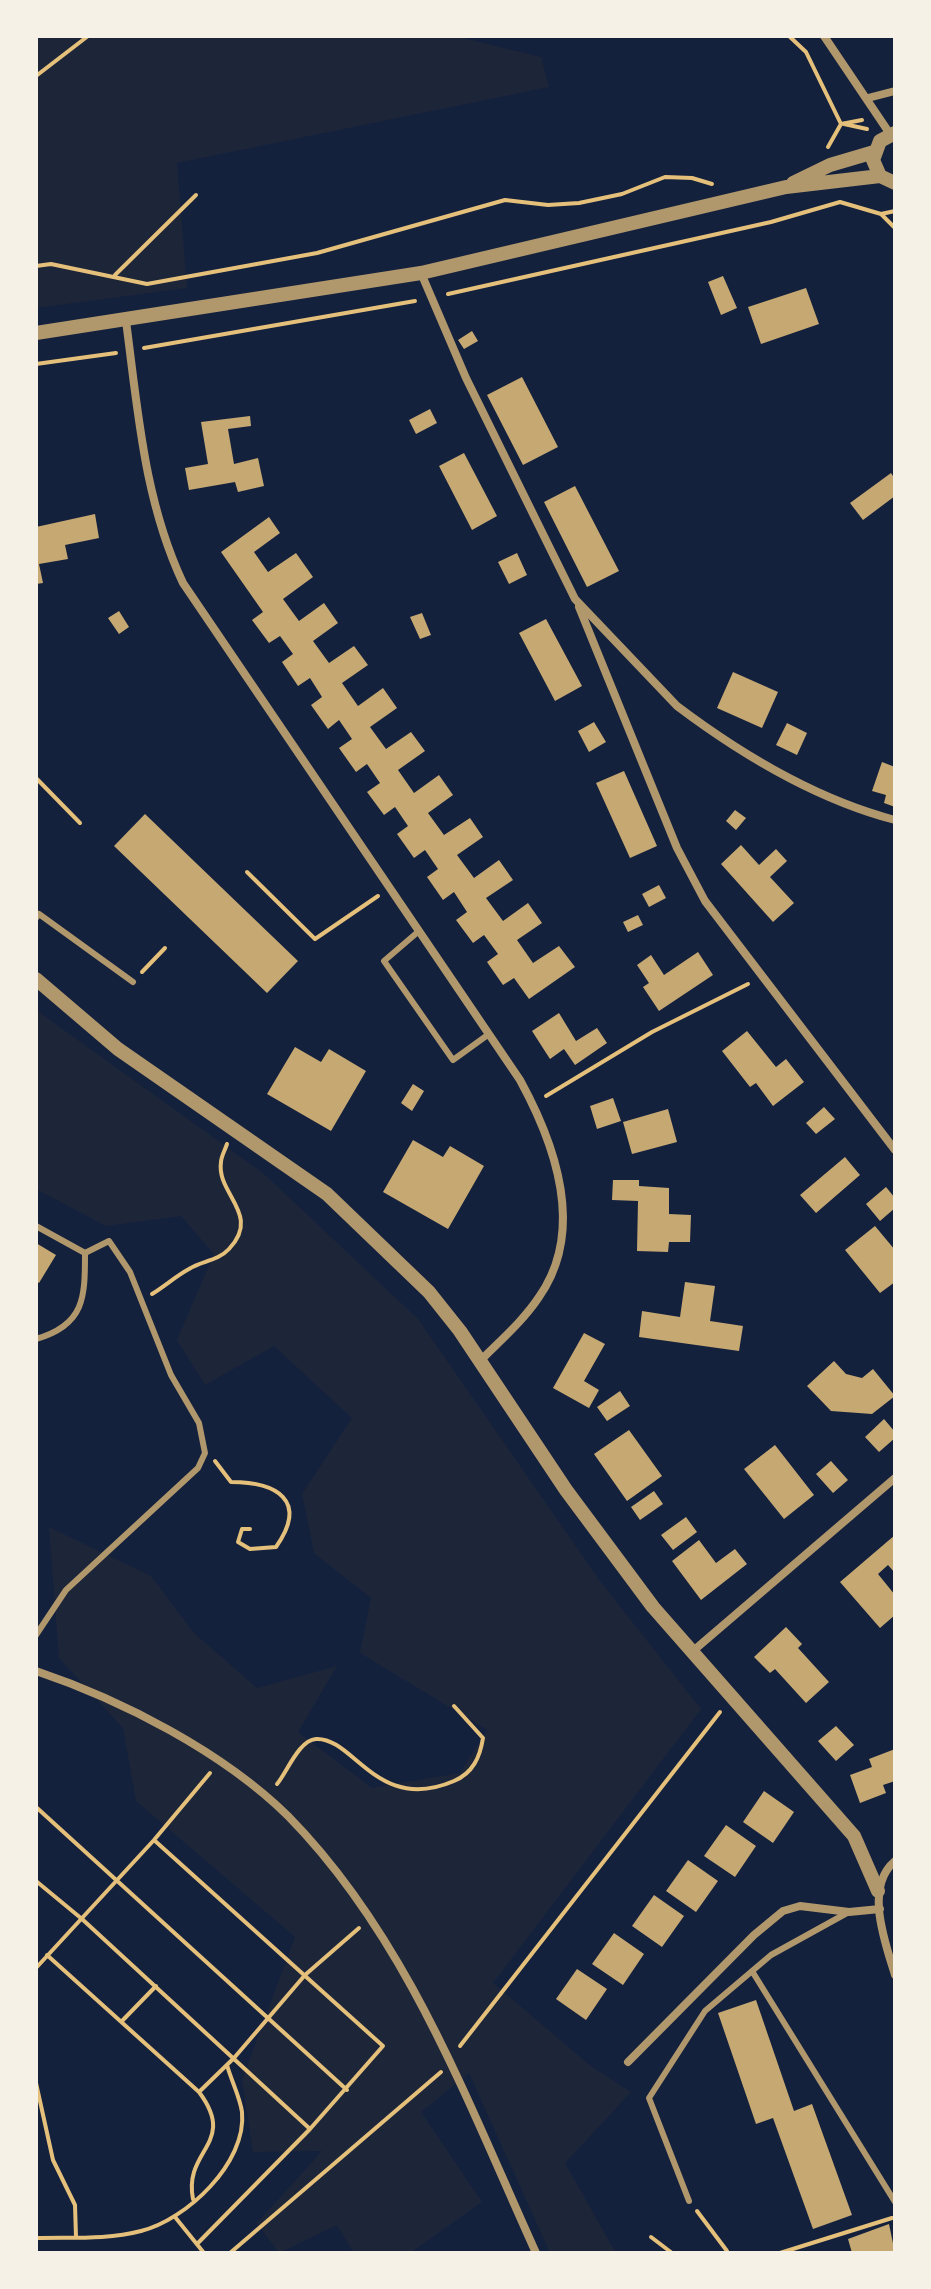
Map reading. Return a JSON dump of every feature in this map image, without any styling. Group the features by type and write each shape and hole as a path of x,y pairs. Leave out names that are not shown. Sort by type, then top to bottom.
{"street":[{"path":"824,36 893,134 880,141 874,152 880,176"},
{"path":"868,98 895,91"},
{"path":"786,187 830,165 874,152"},
{"path":"36,333 421,273 786,187 880,176 895,183"},
{"path":"421,273 466,378 575,599 677,848 705,901 895,1150"},
{"path":"126,321 143,453 157,523 183,583 489,1034 533,1104 551,1141 558,1170 560,1243 540,1296 480,1361"},
{"path":"575,599 677,706 693,718 778,772 870,813 895,820"},
{"path":"36,979 118,1049 327,1194 368,1230 429,1292 480,1361 601,1539 693,1651 854,1836 878,1891 895,1975"},
{"path":"693,1651 895,1478"},
{"path":"36,1671 123,1707 218,1763 287,1816 370,1918 396,1957 449,2063 536,2253"},
{"path":"878,1891 895,1861"},
{"path":"628,2062 754,1935 783,1911 800,1906 849,1912 880,1909"}],"lane":[{"path":"36,918 39,914 133,982"},
{"path":"419,931 384,961 453,1060 489,1034"},
{"path":"36,1226 85,1253"},
{"path":"36,1635 66,1590 198,1468 205,1453 199,1423 171,1375 130,1272 109,1241 85,1253"},
{"path":"36,1339 63,1329 85,1298 85,1253"},
{"path":"689,2201 649,2098 705,2011 752,1971 801,1937 849,1912"},
{"path":"752,1971 895,2202"}],"path":[{"path":"36,76 88,36"},
{"path":"789,36 806,52 841,124"},
{"path":"36,266 51,264 147,284 317,253 505,200 548,205 579,203 622,194 665,177 692,178 712,184"},
{"path":"114,276 196,195"},
{"path":"36,364 432,298 771,222 840,202 881,214 895,211"},
{"path":"881,214 895,228"},
{"path":"36,778 80,823"},
{"path":"247,872 315,939 390,888"},
{"path":"133,982 165,948"},
{"path":"533,1104 652,1032 761,977"},
{"path":"142,1301 192,1267 211,1261 228,1250 241,1228 239,1207 225,1183 220,1163 234,1127"},
{"path":"205,1453 231,1482 262,1482 274,1489 286,1504 291,1515 289,1525 276,1547 250,1549 238,1542 242,1529 250,1529"},
{"path":"230,2253 449,2063 472,2028 733,1697"},
{"path":"263,1796 278,1782 307,1741 318,1738 335,1745 386,1783 414,1789 439,1787 465,1776 480,1756 483,1738 454,1706"},
{"path":"36,1968 154,1840 218,1763"},
{"path":"36,1807 347,2090"},
{"path":"154,1840 383,2046 347,2090 197,2244"},
{"path":"36,1881 82,1919 310,2129"},
{"path":"199,2092 234,2058 305,1975 370,1918"},
{"path":"47,1955 199,2092 212,2109 215,2128 190,2183 193,2199"},
{"path":"122,2021 156,1986"},
{"path":"36,2238 141,2231 175,2217 233,2155 242,2112 227,2065"},
{"path":"36,2083 53,2160 75,2205 76,2237"},
{"path":"689,2201 727,2251"},
{"path":"780,2253 895,2216"},
{"path":"175,2217 204,2253"},
{"path":"651,2237 672,2253"},
{"path":"717,2253 735,2253"}],"shaded area":[{"path":"36,36 455,36 541,57 549,87 177,163 187,288 36,308"},
{"path":"36,1010 263,1173 418,1319 600,1581 701,1709 493,1983 592,2067 631,2092 565,2163 616,2253 550,2253 469,2073 421,2112 482,2202 410,2253 354,2253 337,2225 279,2253 257,2223 322,2151 253,2152 242,2080 295,1937 136,1801 123,1728 59,1658 49,1527 151,1576 193,1632 257,1688 337,1666 298,1732 372,1788 460,1773 487,1730 360,1653 371,1598 314,1553 302,1494 352,1418 274,1346 205,1385 177,1340 214,1254 181,1216 106,1226 36,1189"}],"building":[{"path":"723,276 737,308 721,315 708,282"},
{"path":"806,288 819,324 761,344 748,307"},
{"path":"472,331 478,341 464,349 458,340"},
{"path":"522,377 558,447 523,465 487,395"},
{"path":"430,409 437,423 416,434 409,420"},
{"path":"250,416 251,426 228,429 234,464 258,458 264,486 238,492 235,482 189,490 185,468 208,464 201,422"},
{"path":"464,453 497,516 472,530 439,466"},
{"path":"891,473 895,479 895,496 863,520 850,503"},
{"path":"575,486 619,571 587,587 544,502"},
{"path":"95,514 99,538 65,545 68,559 39,564 43,583 36,584 36,527"},
{"path":"269,517 280,533 254,552 268,572 296,553 313,577 283,599 299,621 324,603 338,623 313,641 329,663 354,646 368,665 342,683 358,706 383,688 397,708 370,727 386,749 411,732 425,751 398,770 414,793 439,775 453,795 428,813 444,835 470,818 483,837 457,855 474,878 499,860 513,880 486,898 503,921 528,903 542,923 517,940 533,963 559,946 575,967 529,999 514,978 503,985 487,962 498,954 484,935 473,943 456,920 467,912 454,892 443,900 427,877 438,869 425,850 414,858 397,834 408,826 395,807 384,815 367,792 380,783 367,764 356,772 339,748 352,739 339,720 328,729 311,705 322,697 310,678 298,686 282,662 293,654 280,636 269,643 252,620 263,612 221,552"},
{"path":"517,553 527,575 509,584 498,562"},
{"path":"119,611 129,627 119,634 108,618"},
{"path":"422,613 431,635 420,639 410,617"},
{"path":"546,619 582,686 555,701 519,633"},
{"path":"733,672 778,692 762,728 717,708"},
{"path":"594,722 606,742 589,752 578,731"},
{"path":"787,723 807,733 797,755 776,745"},
{"path":"882,762 895,767 895,807 884,803 886,795 872,791"},
{"path":"624,771 657,846 630,858 596,783"},
{"path":"735,810 746,818 736,830 726,821"},
{"path":"145,814 298,961 267,993 114,846"},
{"path":"741,845 759,865 776,849 787,861 770,877 794,903 773,922 721,864"},
{"path":"659,885 666,898 649,907 642,894"},
{"path":"638,915 643,925 628,932 623,922"},
{"path":"698,952 713,975 659,1011 643,987 649,983 637,965 651,955 664,975"},
{"path":"559,1013 576,1041 597,1028 607,1043 575,1065 564,1049 550,1059 532,1031"},
{"path":"747,1031 776,1067 786,1059 804,1082 773,1106 756,1083 750,1087 722,1051"},
{"path":"295,1047 321,1062 329,1049 366,1071 331,1131 267,1094"},
{"path":"413,1084 424,1091 412,1111 401,1103"},
{"path":"613,1098 621,1121 597,1129 590,1106"},
{"path":"824,1107 835,1119 816,1134 806,1123"},
{"path":"668,1109 677,1142 632,1154 623,1122"},
{"path":"413,1140 443,1157 450,1146 484,1166 448,1229 383,1192"},
{"path":"845,1157 860,1175 816,1213 800,1195"},
{"path":"613,1180 639,1180 639,1186 669,1188 669,1214 691,1215 690,1242 669,1242 668,1252 637,1251 638,1201 612,1200"},
{"path":"886,1187 895,1198 895,1208 880,1221 866,1204"},
{"path":"875,1226 895,1250 895,1282 880,1293 845,1250"},
{"path":"36,1243 56,1255 39,1283 36,1281"},
{"path":"685,1282 715,1286 710,1321 743,1326 739,1351 639,1337 642,1311 680,1317"},
{"path":"584,1333 605,1344 584,1381 599,1390 589,1408 553,1388"},
{"path":"834,1361 846,1374 862,1378 873,1369 895,1396 872,1414 831,1411 807,1386"},
{"path":"620,1391 630,1406 607,1421 597,1407"},
{"path":"884,1419 895,1432 895,1438 879,1452 865,1437"},
{"path":"629,1430 662,1476 627,1501 594,1454"},
{"path":"775,1445 814,1495 784,1519 744,1469"},
{"path":"831,1461 848,1480 833,1493 816,1474"},
{"path":"654,1491 663,1504 640,1520 631,1507"},
{"path":"686,1517 697,1532 673,1550 661,1535"},
{"path":"895,1535 895,1573 888,1565 878,1574 895,1595 895,1615 880,1628 840,1582"},
{"path":"699,1540 716,1563 735,1549 747,1564 701,1600 672,1561"},
{"path":"786,1627 802,1644 798,1648 829,1682 806,1703 775,1669 770,1673 754,1657"},
{"path":"836,1726 854,1745 836,1761 818,1741"},
{"path":"895,1749 895,1781 883,1785 886,1793 860,1803 850,1775 872,1767 869,1759"},
{"path":"764,1791 794,1812 773,1843 743,1822"},
{"path":"726,1825 756,1846 735,1877 704,1856"},
{"path":"688,1860 718,1881 696,1912 666,1891"},
{"path":"654,1895 684,1916 662,1947 632,1926"},
{"path":"614,1933 644,1954 623,1985 592,1964"},
{"path":"577,1969 607,1989 586,2020 556,1999"},
{"path":"756,2000 794,2111 812,2104 852,2215 813,2229 773,2118 756,2124 718,2013"},
{"path":"889,2224 895,2253 852,2253 848,2239"}]}
